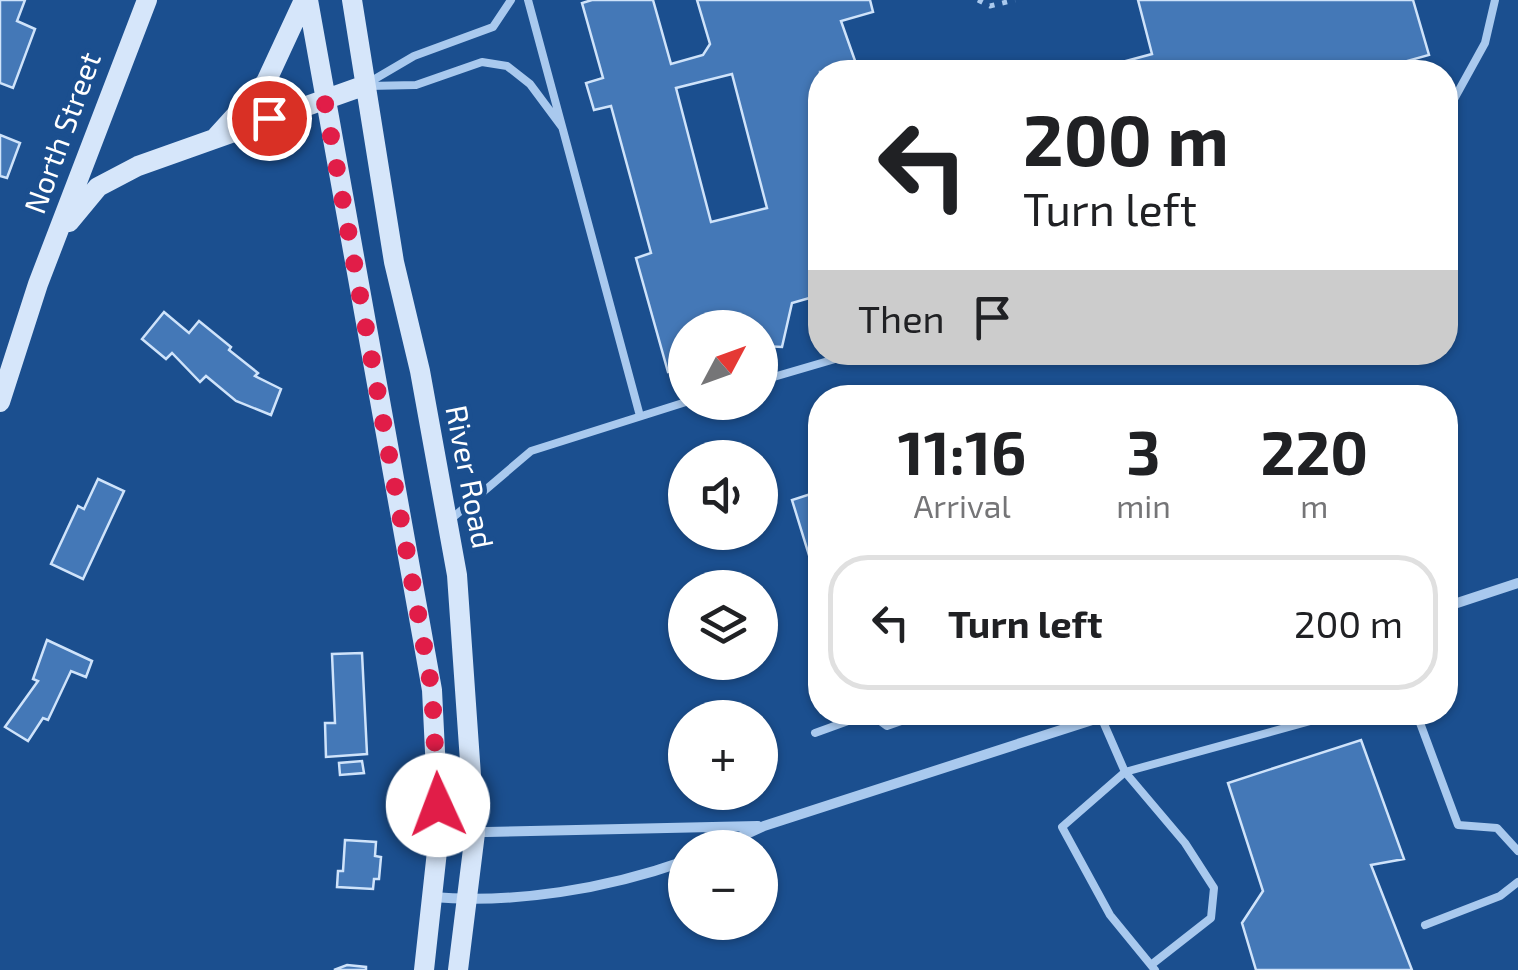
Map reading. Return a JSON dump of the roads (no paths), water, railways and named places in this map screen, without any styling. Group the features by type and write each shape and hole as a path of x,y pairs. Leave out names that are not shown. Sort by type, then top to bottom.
{"main road":[{"name":"North Street","path":"0,402 110,88 147,0"},
{"path":"214,140 266,82 306,0"},
{"path":"306,0 432,690 440,832 424,970"},
{"name":"River Road","path":"352,0 363,86 457,575 475,833 458,970"},
{"path":"54,245 98,188 138,166 363,86"}],"street":[{"path":"1458,603 1518,583"},
{"path":"755,830 1079,725"},
{"path":"440,832 764,826"},
{"path":"432,897 468,900 591,886 668,866"}],"lane":[{"path":"363,86 414,56 492,27 511,0"},
{"path":"528,0 640,416"},
{"path":"1458,93 1485,43 1495,0"},
{"path":"363,86 416,84 482,62 507,66 530,84 566,134"},
{"path":"778,376 815,365"},
{"path":"447,523 531,451 668,407"},
{"path":"815,733 839,725"},
{"path":"1104,725 1125,772 1185,843 1214,888 1211,918 1153,967 1110,914 1062,827 1125,772 1296,725"},
{"path":"1421,725 1458,825 1497,828 1518,851"},
{"path":"1425,925 1500,896 1518,882"}]}
